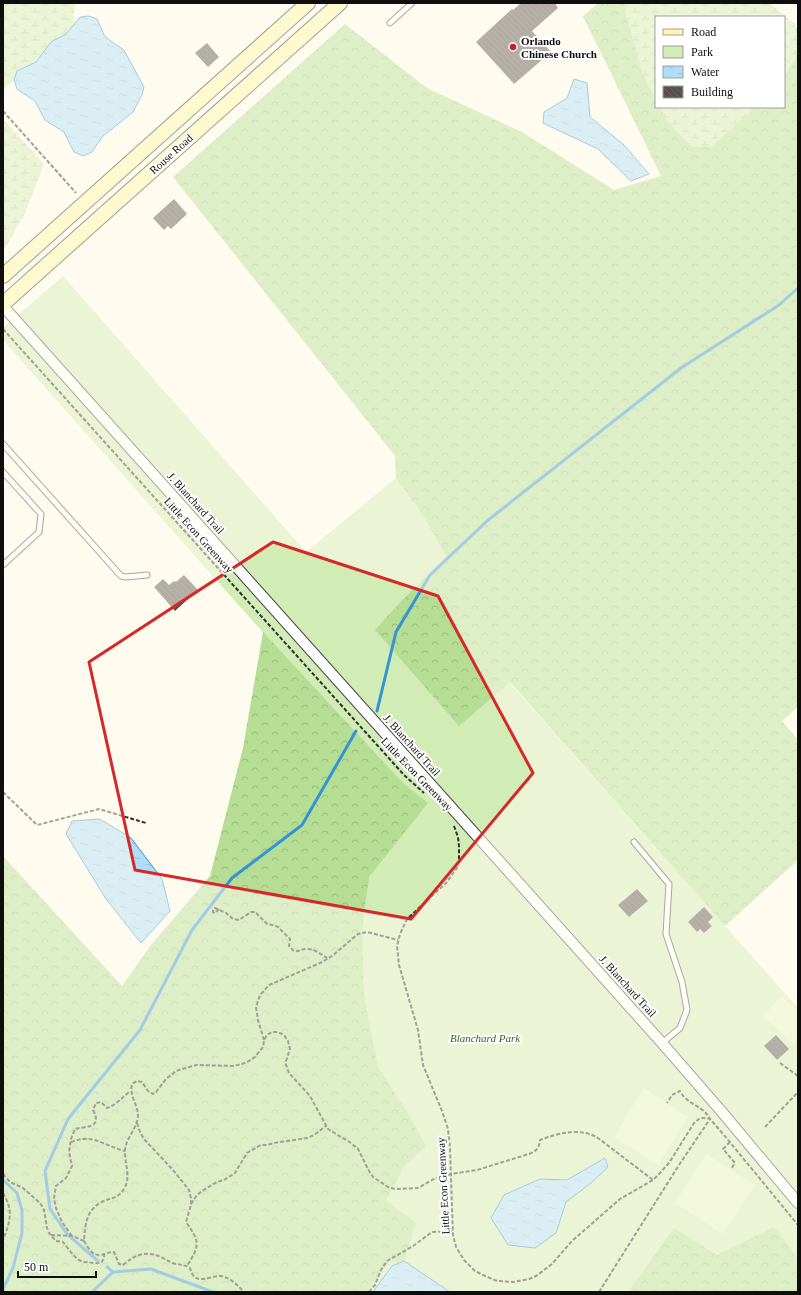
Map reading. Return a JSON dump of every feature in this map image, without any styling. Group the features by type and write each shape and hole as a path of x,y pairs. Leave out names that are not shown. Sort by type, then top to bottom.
{"street":[{"name":"Rouse Road","path":"3,276 308,3"},
{"name":"Rouse Road","path":"3,305 340,3"},
{"name":"J. Blanchard Trail","path":"3,305 662,1043 798,1203"}],"lane":[{"path":"390,23 412,3"},
{"path":"3,444 121,576 147,575"},
{"path":"3,472 41,514 39,532 3,565"},
{"path":"634,842 669,884 666,934 682,982 687,1010 680,1028 662,1043"}],"path":[{"path":"3,111 76,193"},
{"name":"Little Econ Greenway","path":"3,330 404,775 426,795"},
{"path":"3,792 37,825 99,809 146,823"},
{"name":"Little Econ Greenway","path":"452,824 456,830 459,846 458,868 446,883 411,914 404,924 398,940 397,951 399,965 418,1030 422,1065 442,1111 448,1130 451,1174 452,1231 454,1242 459,1253 469,1266 482,1276 497,1281 513,1282 536,1276 547,1268 572,1241 620,1199 653,1180 669,1163 697,1120 703,1118 710,1120"},
{"path":"219,910 226,913 232,919 239,920 251,912 255,912 263,921 267,924 273,925 290,939 289,946 294,951 299,952 304,948 309,949 327,958"},
{"path":"264,1040 256,1014 256,1006 260,995 269,985 320,963 340,950 358,934 367,932 398,940"},
{"path":"71,1236 62,1222 56,1208 54,1198 56,1186 64,1180 72,1166 69,1152 74,1129 81,1127 88,1128 94,1124 96,1120 93,1110 96,1103 101,1102 109,1108 130,1091 132,1084 137,1081 142,1082 148,1091 153,1094 166,1079 176,1071 196,1065 225,1067 242,1064 259,1053 263,1047 264,1040 267,1035 272,1032 278,1032 284,1035 288,1041 290,1049 286,1065 289,1073 310,1096 326,1126 358,1149 369,1172 373,1177 388,1187 418,1188 451,1174 478,1170 537,1151 540,1145 540,1140 563,1133 580,1132 586,1132 598,1138 653,1180"},
{"path":"780,1063 798,1076"},
{"path":"130,1091 138,1114 137,1122 127,1140 125,1151 127,1180 125,1186 119,1194 114,1198 100,1203 90,1212 85,1226 84,1240 92,1252 96,1255 114,1252 121,1265 139,1254 147,1254 180,1265 184,1264 190,1268 191,1275 194,1278 210,1278 219,1275 232,1280 244,1292"},
{"path":"667,1103 670,1097 680,1091 685,1099 707,1112 710,1120 798,1225"},
{"path":"765,1127 798,1092"},
{"path":"599,1292 679,1165 710,1120"},
{"path":"137,1122 144,1139 173,1170 189,1190 191,1205"},
{"path":"187,1266 195,1252 197,1238 186,1222 191,1205 197,1195 234,1173 247,1153 261,1145 268,1145 314,1135 326,1126"},
{"path":"71,1142 92,1139 113,1148 125,1151"},
{"path":"730,1142 723,1149 735,1162 731,1169"},
{"path":"3,1174 10,1182 23,1188 40,1203 44,1210 47,1228 50,1235 56,1241 63,1242 82,1262 99,1263 104,1259 104,1254"},
{"path":"3,1193 10,1212 10,1220 3,1240"},
{"path":"369,1292 375,1285 381,1270 387,1261 413,1246 432,1232 452,1231"},
{"path":"50,1235 71,1236 84,1240"}],"highlighted area":[{"path":"273,542 438,596 533,773 411,919 135,870 89,662"}],"green space":[{"path":"3,3 75,3 73,25 66,34 51,42 36,62 17,71 14,80 3,89"},
{"path":"598,3 757,3 655,16 655,108 785,108 785,21 798,29 798,707 782,721 798,740 798,860 725,926 510,682 459,726 375,630 403,599 446,557 425,519 396,478 395,456 173,177 345,24 427,88 522,132 614,190 661,176 583,16"},
{"path":"626,3 769,3 795,24 798,43 795,60 785,75 785,16 655,16 655,98 643,75 625,12"},
{"path":"660,108 755,108 711,147 692,147 667,121"},
{"path":"3,119 44,164 25,213 3,252"},
{"name":"Blanchard Park","path":"63,276 306,552 396,478 425,519 446,557 403,599 509,682 798,1008 798,1292 12,1292 395,781 3,340 3,328"},
{"path":"263,632 402,782 428,803 369,877 362,929 364,996 378,1067 409,1115 426,1146 404,1166 386,1201 416,1223 404,1261 392,1266 373,1292 3,1292 3,856 122,986 151,945 210,876 243,748"},
{"path":"782,996 798,1011 798,1039 793,1044 763,1016"},
{"path":"644,1088 688,1117 658,1165 614,1137"},
{"path":"706,1154 755,1185 723,1234 675,1203"},
{"path":"774,1227 798,1258 798,1292 628,1292 674,1228 717,1255"},
{"path":"391,1260 402,1265 375,1292 367,1292"}],"water":[{"path":"89,16 97,19 105,37 124,50 144,87 142,95 133,112 102,137 92,152 83,156 74,152 64,132 45,120 35,101 17,89 14,80 17,71 36,62 51,42 66,34 80,17"},
{"path":"574,79 587,83 590,117 624,145 649,174 631,181 598,149 543,123 544,112 567,98"},
{"path":"100,819 131,838 162,879 170,911 141,943 106,899 66,834 72,821"},
{"path":"605,1158 608,1167 591,1183 566,1202 556,1233 535,1248 508,1245 491,1218 504,1195 540,1179 567,1180"},
{"path":"404,1261 450,1292 373,1292 392,1266"}],"building":[{"name":"Orlando Chinese Church","path":"521,3 555,3 558,8 532,31 551,52 514,84 476,42 512,9 513,10"},
{"path":"207,43 219,57 208,67 195,53"},
{"path":"174,199 187,214 171,229 168,226 164,230 153,218"},
{"path":"184,575 198,590 175,611 154,587 163,579 169,585 174,581 176,582"},
{"path":"637,889 648,901 629,917 618,905"},
{"path":"704,907 713,917 708,922 712,926 704,933 700,929 697,932 688,922"},
{"path":"776,1035 789,1049 777,1060 764,1046"}],"waterway":[{"path":"377,711 396,632 430,575 487,521 681,368 779,305 798,288"},
{"path":"98,1261 67,1234 50,1209 45,1171 68,1119 140,1030 192,930 232,878 302,825 356,731"},
{"path":"3,1180 17,1193 22,1210 22,1233 13,1268 3,1289"},
{"path":"107,1267 113,1272"},
{"path":"92,1292 113,1272 151,1269 213,1292"}],"place":[{"name":"Orlando Chinese Church","path":"513,47"}]}
